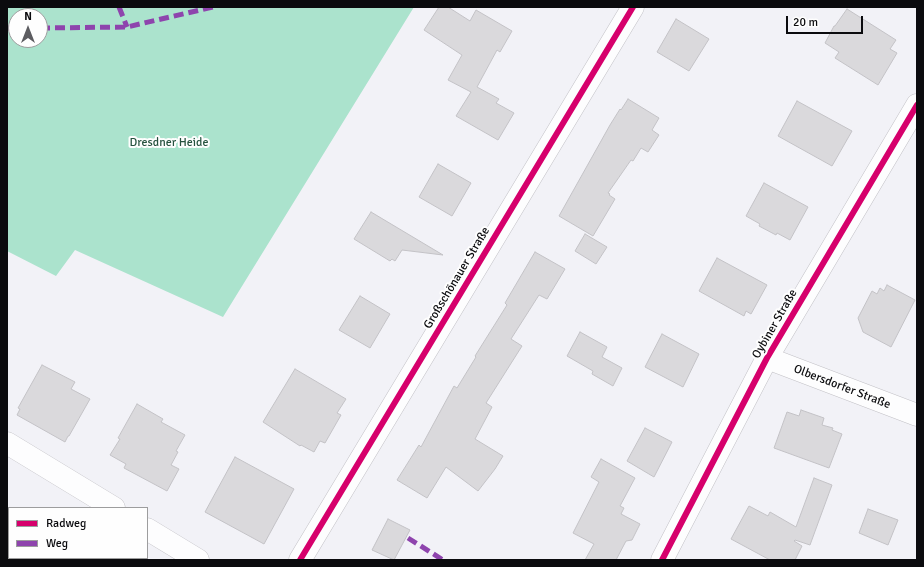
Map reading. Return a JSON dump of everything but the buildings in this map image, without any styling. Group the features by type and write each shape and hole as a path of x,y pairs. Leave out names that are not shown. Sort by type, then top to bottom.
{"street":[{"name":"Großschönauer Straße","path":"300,560 633,7"},
{"name":"Oybiner Straße","path":"662,560 767,358 917,105"},
{"name":"Olbersdorfer Straße","path":"767,358 917,415"},
{"path":"7,442 112,507"},
{"path":"148,530 198,560"}],"green space":[{"name":"Dresdner Heide","path":"7,7 414,7 223,317 75,250 56,276 7,251"}],"marked path":[{"path":"119,7 127,27"},
{"path":"48,28 127,27 213,7"},
{"path":"408,538 443,560"}],"cycle path":[{"path":"300,560 633,7"},
{"path":"662,560 767,358 917,105"}]}
